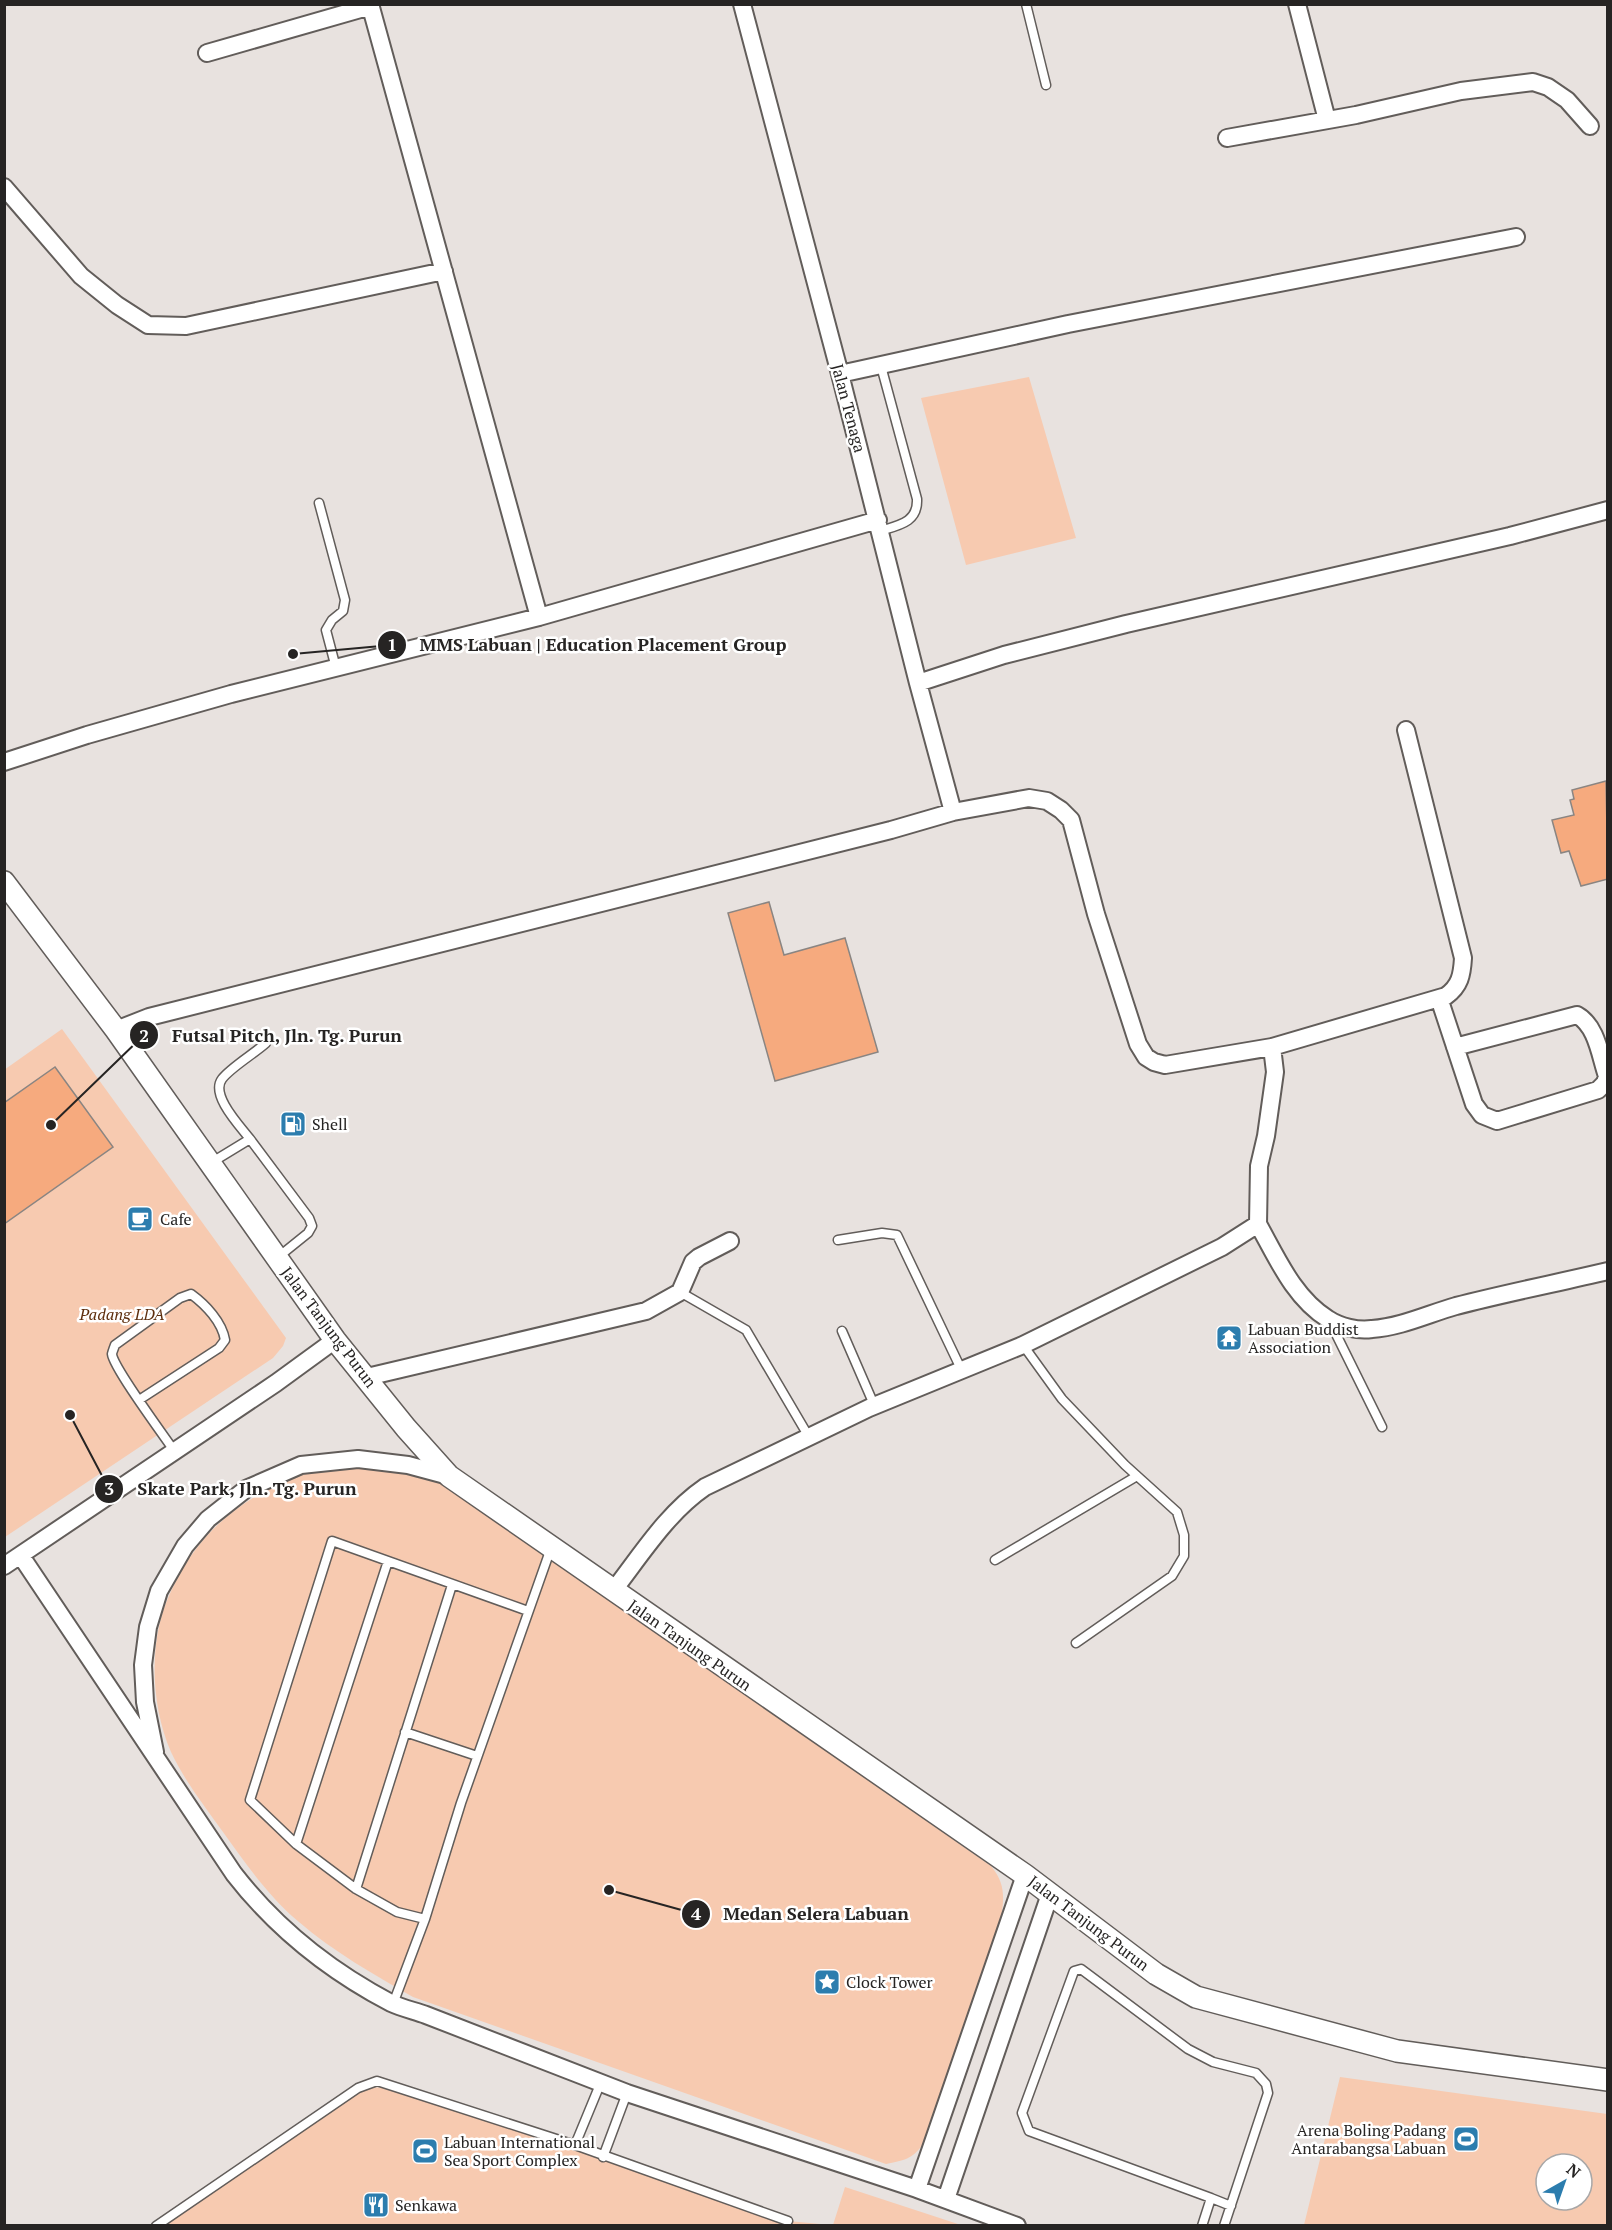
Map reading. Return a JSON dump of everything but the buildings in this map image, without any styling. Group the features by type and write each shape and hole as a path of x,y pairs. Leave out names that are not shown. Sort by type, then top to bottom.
{"street":[{"name":"Jalan Tenaga","path":"742,4 953,812"},
{"path":"1297,4 1327,120"},
{"path":"207,53 370,5 539,617"},
{"path":"1227,138 1327,120 1461,91 1533,82 1548,87 1567,100 1590,126"},
{"path":"4,187 81,276 117,305 148,325 186,326 444,271"},
{"path":"840,374 1080,322 1516,237"},
{"path":"918,683 1004,656 1126,624 1305,584 1608,510"},
{"path":"4,762 87,735 231,694 539,617 879,525"},
{"path":"116,1030 149,1017 891,831 953,812 1029,798 1047,801 1071,820 1115,974 1138,1044 1146,1056 1154,1062 1165,1065 1272,1047 1439,998 1456,988 1462,975 1463,958 1406,730"},
{"name":"Jalan Tanjung Purun","path":"4,882 116,1030 335,1340 406,1428 449,1476 1025,1875 1156,1974 1196,1997 1397,2051 1608,2080"},
{"path":"1439,998 1455,1047 1474,1104 1482,1115 1497,1121 1598,1090 1605,1083 1607,1076 1591,1027 1584,1019 1577,1016 1455,1047"},
{"path":"1272,1047 1275,1072 1266,1136 1259,1166 1258,1224 1290,1282 1314,1309 1329,1320 1348,1328 1371,1330 1456,1306 1608,1271"},
{"path":"613,1591 670,1517 687,1500 705,1487 874,1407 1023,1345 1222,1247 1258,1224"},
{"path":"366,1377 646,1311 680,1292 693,1262 699,1257 730,1241"},
{"path":"4,1566 175,1452 335,1340"},
{"path":"156,1759 145,1702 143,1665 148,1627 159,1591 185,1546 208,1519 246,1489 301,1466 357,1459 408,1465 449,1476"},
{"path":"21,1556 234,1874 267,1913 332,1967 393,2004 627,2093 917,2189 1017,2226"},
{"path":"917,2189 1025,1875"},
{"path":"946,2199 1050,1894"}],"lane":[{"path":"1026,4 1046,85"},
{"path":"879,525 909,521 915,515 917,507 880,366"},
{"path":"319,502 345,600 344,611 332,620 326,630 336,669"},
{"path":"266,1043 221,1080 219,1090 224,1104 309,1218 312,1226 308,1233 277,1258"},
{"path":"209,1164 250,1139"},
{"path":"838,1240 882,1233 897,1235 962,1371"},
{"path":"680,1292 746,1330 809,1437"},
{"path":"140,1400 219,1348 225,1340 223,1330 203,1302 191,1294 180,1298 115,1345 112,1353 116,1365 175,1452"},
{"path":"1329,1320 1382,1426"},
{"path":"842,1331 874,1407"},
{"path":"1023,1345 1062,1399 1137,1476 1177,1512 1184,1535 1184,1556 1172,1576 1076,1643"},
{"path":"995,1560 1137,1476"},
{"path":"425,1919 397,1912 356,1889 296,1844 250,1800 332,1541 528,1611"},
{"path":"393,2004 425,1919 477,1756 552,1546"},
{"path":"296,1844 388,1561"},
{"path":"356,1889 452,1585"},
{"path":"405,1732 477,1756"},
{"path":"1224,2226 1268,2093 1266,2084 1256,2073 1213,2062 1188,2049 1081,1969 1074,1971 1022,2113 1029,2131 1230,2206"},
{"path":"156,2226 358,2088 377,2081 575,2145 603,2157 788,2221"},
{"path":"575,2145 601,2082"},
{"path":"603,2157 627,2093"},
{"path":"1202,2226 1211,2198"}],"green space":[{"path":"1029,377 1076,538 966,565 921,398"},
{"name":"Padang LDA","path":"62,1029 286,1338 283,1346 273,1358 5,1537 4,1070"},
{"path":"356,1467 406,1471 447,1485 991,1866 1002,1888 1000,1927 926,2140 918,2151 905,2159 886,2164 413,1997 354,1962 312,1933 278,1902 258,1879 188,1783 165,1737 155,1688 155,1654 160,1622 171,1590 192,1555 217,1525 232,1512 265,1491 302,1475"},
{"name":"Arena Boling Padang Antarabangsa Labuan","path":"1340,2077 1607,2114 1607,2225 1304,2225"},
{"name":"Labuan International Sea Sport Complex","path":"397,2087 788,2221 831,2225 153,2226 358,2088"},
{"path":"845,2187 961,2225 833,2225"}],"place":[{"name":"MMS Labuan | Education Placement Group","path":"293,654"},
{"name":"Shell","path":"293,1124"},
{"name":"Futsal Pitch, Jln. Tg. Purun","path":"51,1125"},
{"name":"Cafe","path":"140,1219"},
{"name":"Labuan Buddist Association","path":"1229,1338"},
{"name":"Skate Park, Jln. Tg. Purun","path":"70,1415"},
{"name":"Medan Selera Labuan","path":"609,1890"},
{"name":"Clock Tower","path":"827,1982"},
{"name":"Arena Boling Padang Antarabangsa Labuan","path":"1466,2139"},
{"name":"Labuan International Sea Sport Complex","path":"425,2151"},
{"name":"Senkawa","path":"376,2205"}]}
